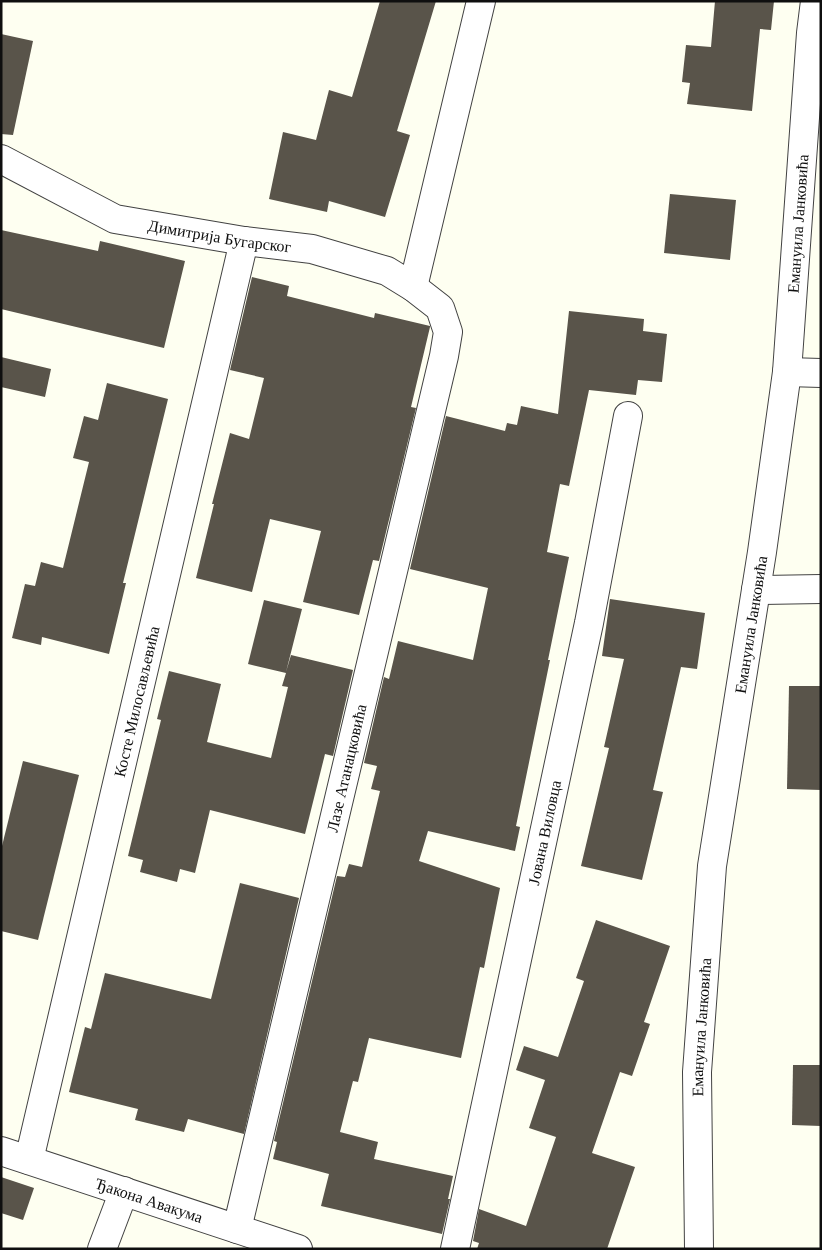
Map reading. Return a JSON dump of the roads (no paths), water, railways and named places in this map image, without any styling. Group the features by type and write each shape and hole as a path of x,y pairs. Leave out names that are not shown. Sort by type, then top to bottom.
{"street":[{"path":"413,287 481,1"},
{"name":"Емануила Јанковића","path":"698,1249 697,1072 712,866 756,590 787,372 811,33 815,1"},
{"name":"Димитрија Бугарског","path":"1,159 115,219 244,242 312,249 387,271 413,287 440,308"},
{"name":"Косте Милосављевића","path":"29,1160 244,242"},
{"name":"Лазе Атанацковића","path":"237,1229 444,356 448,332 440,308"},
{"path":"787,372 821,372"},
{"name":"Јована Виловца","path":"455,1249 590,623 628,416"},
{"path":"756,590 821,589"},
{"name":"Ђакона Авакума","path":"1,1151 237,1229 268,1244 298,1249"},
{"path":"102,1249 124,1191"}]}
